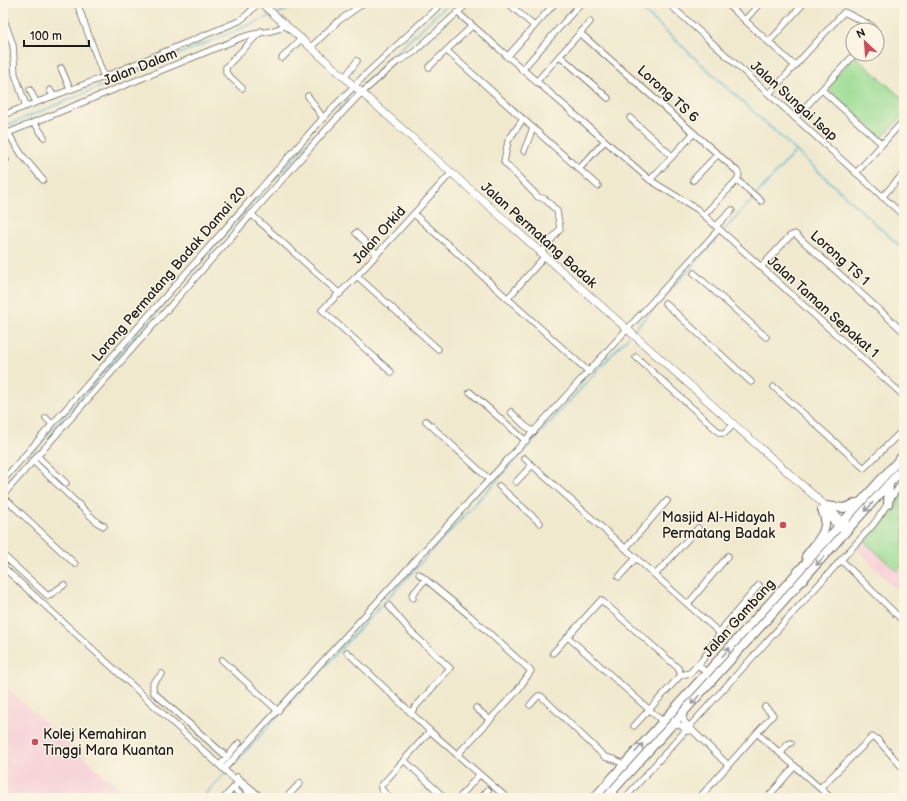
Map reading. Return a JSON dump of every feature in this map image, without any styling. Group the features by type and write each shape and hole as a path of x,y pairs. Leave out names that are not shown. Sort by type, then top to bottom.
{"highway":[{"name":"Jalan Gambang","path":"594,798 904,454"},
{"name":"Jalan Gambang","path":"607,797 904,467"},
{"path":"888,504 890,484"},
{"path":"785,586 823,532 827,523 824,508 844,508 862,501"}],"main road":[{"name":"Jalan Permatang Badak","path":"259,3 311,46 801,486 848,530"}],"street":[{"path":"77,3 104,78"},
{"path":"3,115 36,102 52,93 104,78 240,21 259,3"},
{"path":"311,46 337,22 364,3"},
{"name":"Lorong Permatang Badak Damai 20","path":"3,480 323,118 354,86 442,3"},
{"path":"3,495 326,130 362,93 396,62 413,53 468,3"},
{"path":"508,3 534,26"},
{"path":"507,57 555,3"},
{"path":"522,70 581,3"},
{"path":"726,3 795,66"},
{"path":"745,20 760,3"},
{"path":"769,42 804,3"},
{"name":"Jalan Sungai Isap","path":"671,4 904,216"},
{"path":"769,94 844,12 861,22"},
{"path":"458,13 604,142 650,180 690,204 718,228"},
{"path":"3,17 13,45 15,74 26,106"},
{"path":"536,82 590,22"},
{"name":"Jalan Dalam","path":"5,134 176,66 245,36 261,31 280,29 284,23"},
{"path":"429,67 472,26"},
{"path":"242,88 226,73 226,67 261,31"},
{"name":"Lorong TS 6","path":"580,33 718,154 738,173 737,180"},
{"path":"282,58 302,38"},
{"path":"446,51 598,186"},
{"path":"560,56 608,98"},
{"path":"345,77 357,61"},
{"path":"795,118 848,62"},
{"path":"61,68 70,89"},
{"path":"30,90 36,102"},
{"path":"822,90 882,144"},
{"path":"308,96 323,118"},
{"path":"630,118 672,156"},
{"path":"508,298 542,255 560,229 557,211 545,200 538,197 504,162 508,141 523,119"},
{"path":"856,173 904,120"},
{"path":"34,122 44,138"},
{"path":"524,151 533,128"},
{"path":"650,180 694,133"},
{"path":"5,134 44,180"},
{"path":"579,169 604,142"},
{"path":"693,180 718,154"},
{"name":"Jalan Orkid","path":"392,372 322,310 357,276 451,173"},
{"path":"882,197 904,173"},
{"path":"704,215 737,180 757,198"},
{"path":"222,767 278,710 526,441 718,228 732,210"},
{"path":"252,214 340,294"},
{"path":"414,214 589,372"},
{"name":"Jalan Taman Sepakat 1","path":"718,228 904,396"},
{"path":"356,233 377,254"},
{"name":"Lorong TS 1","path":"761,267 790,236 797,235 904,332"},
{"path":"694,273 766,337"},
{"path":"357,276 438,349"},
{"path":"665,303 750,382"},
{"path":"636,357 720,432 725,433 733,425"},
{"path":"774,387 864,468 904,429"},
{"path":"470,392 526,441"},
{"path":"511,412 524,425 534,432"},
{"path":"46,418 52,424"},
{"path":"426,421 490,480"},
{"path":"524,458 721,634"},
{"path":"35,459 66,483"},
{"path":"35,459 98,523 104,526"},
{"path":"516,482 532,465"},
{"path":"625,798 736,674 842,560 882,514 896,490 904,481"},
{"path":"499,486 540,523"},
{"path":"3,507 8,501 75,564"},
{"path":"626,548 667,501"},
{"path":"655,575 698,528"},
{"path":"3,555 48,596 64,585"},
{"path":"688,604 728,556"},
{"path":"619,577 636,558"},
{"path":"842,560 904,622"},
{"path":"3,567 222,767 262,798"},
{"path":"419,574 470,616 530,670 530,674 517,691 457,755"},
{"path":"413,598 412,595 425,580"},
{"path":"634,726 681,675 690,673 698,664 721,634 725,625 759,585"},
{"path":"553,653 601,600 678,668 681,675"},
{"path":"389,606 410,632 450,668 411,712"},
{"path":"568,637 663,722"},
{"path":"347,652 479,776 485,777 507,798"},
{"path":"222,660 278,710"},
{"path":"698,664 707,673"},
{"path":"162,674 153,683 153,692 227,757"},
{"path":"530,705 538,696 541,696 607,759 616,760 624,765"},
{"path":"699,798 757,733 772,713 765,707"},
{"path":"476,708 490,720"},
{"path":"683,714 687,729"},
{"path":"673,724 680,725 687,729 728,765"},
{"path":"390,798 381,789 381,786 430,731"},
{"path":"757,733 831,798"},
{"path":"820,788 872,737 877,739 902,767"},
{"path":"781,753 788,744 791,743"},
{"path":"222,767 227,757 239,744"},
{"path":"404,760 445,798"},
{"path":"767,798 795,766"},
{"path":"459,798 479,776"},
{"path":"224,798 233,788 237,779"},
{"path":"237,779 255,798"},
{"path":"286,798 300,783"},
{"path":"233,788 244,798"},
{"path":"481,798 488,790"}],"shaded area":[{"path":"904,484 904,598 857,549 897,508 898,490"},
{"name":"Kolej Kemahiran Tinggi Mara Kuantan","path":"3,685 129,798 3,798"}],"green space":[{"path":"849,62 862,62 904,100 904,114 882,138 826,87"},
{"path":"904,484 904,564 897,571 865,542 897,508 898,490"}],"waterway":[{"path":"277,14 303,3"},
{"path":"363,85 448,3"},
{"path":"635,3 904,250"},
{"path":"3,127 271,16"},
{"path":"3,486 255,200 354,94"},
{"path":"756,195 795,152"},
{"path":"724,230 754,198"},
{"path":"633,331 722,233"},
{"path":"231,767 628,337"},
{"path":"202,798 225,773"}],"place":[{"name":"Masjid Al-Hidayah Permatang Badak","path":"783,525"},
{"name":"Kolej Kemahiran Tinggi Mara Kuantan","path":"35,742"}]}
